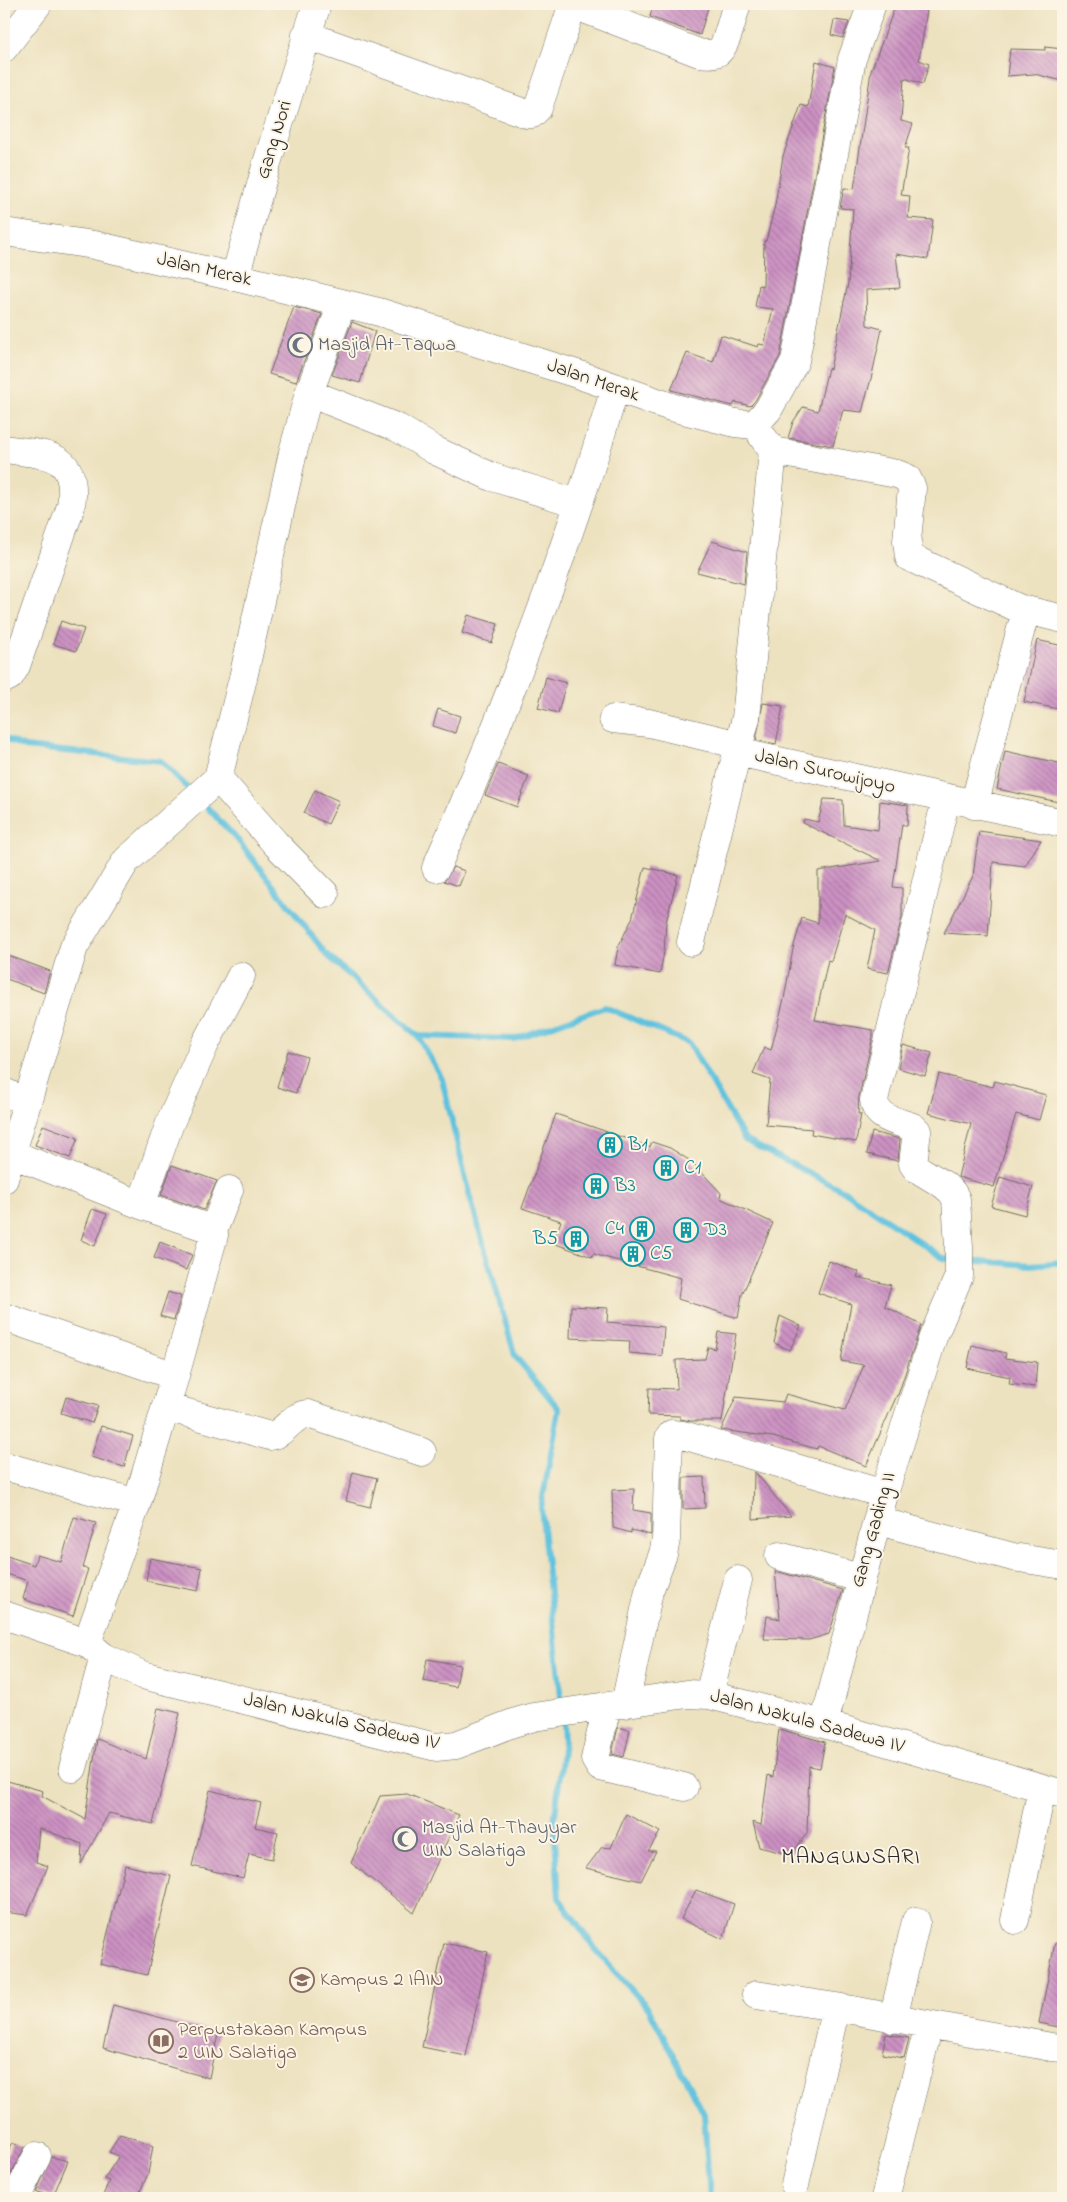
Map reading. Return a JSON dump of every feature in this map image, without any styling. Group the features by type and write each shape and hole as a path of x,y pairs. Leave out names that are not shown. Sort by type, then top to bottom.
{"street":[{"path":"4,48 38,4"},
{"name":"Gang Nori","path":"235,277 306,35 317,4"},
{"path":"306,35 517,111 532,114 538,108 572,4 698,54 710,54 719,51 724,44 737,4"},
{"path":"872,4 852,59 795,361 768,410 754,424 773,451 897,474 906,478 912,488 907,549 909,557 1026,610 1063,616"},
{"name":"Jalan Merak","path":"4,232 94,245 235,277 388,315 577,374 670,407 735,423 754,424"},
{"path":"213,1231 141,1205 8,1166 15,1097 74,947 126,861 214,782 243,678 293,452 309,393 342,304"},
{"path":"436,868 477,774 548,592 615,388"},
{"path":"309,393 398,428 434,450 492,477 578,503"},
{"path":"4,449 40,454 61,461 70,474 73,485 71,506 16,666 10,676 4,680"},
{"name":"Jalan Surowijoyo","path":"773,451 746,718 738,749 974,806 1063,823"},
{"path":"974,806 1026,610"},
{"path":"612,719 649,723 738,749 691,942"},
{"path":"214,782 325,894"},
{"name":"Gang Gading II","path":"824,1724 860,1578 878,1521 884,1494 934,1337 959,1276 960,1247 956,1199 952,1192 916,1168 912,1158 917,1131 913,1126 878,1113 874,1100 946,799"},
{"path":"141,1205 170,1123 205,1044 241,976"},
{"path":"73,1768 96,1650 175,1376 213,1238 213,1231 228,1190"},
{"path":"4,1317 175,1376"},
{"path":"166,1407 270,1436 276,1434 296,1417 308,1414 422,1452"},
{"path":"684,1787 600,1767 595,1759 606,1707 663,1554 666,1540 669,1438 672,1434 683,1435 884,1494"},
{"path":"4,1466 137,1503"},
{"path":"878,1521 1013,1557 1063,1565"},
{"path":"779,1556 860,1578"},
{"path":"709,1694 738,1580"},
{"name":"Jalan Nakula Sadewa IV","path":"4,1615 96,1650 142,1675 436,1746 456,1745 513,1723 534,1718 687,1694 709,1694 824,1724 1053,1791"},
{"path":"1015,1920 1053,1791"},
{"path":"893,2019 916,1921"},
{"path":"756,1995 836,2007 893,2019 1063,2048"},
{"path":"795,2185 836,2007"},
{"path":"885,2198 930,2025"},
{"path":"16,2198 37,2156"}],"building":[{"path":"653,4 709,4 700,35 650,17"},
{"path":"896,4 912,10 914,4 928,4 919,60 929,64 923,84 904,78 901,121 913,124 905,148 909,148 901,195 910,196 908,218 933,220 928,259 896,254 900,288 866,290 867,325 882,329 862,412 843,410 833,446 788,438 793,422 803,407 818,411 828,368 830,369 848,283 853,209 840,208 844,188 854,189 871,71"},
{"path":"834,20 849,22 843,38 831,35"},
{"path":"1045,47 1063,49 1063,81 1034,74 1007,76 1010,49 1045,50"},
{"path":"816,61 835,67 780,356 755,401 750,406 735,402 733,406 671,390 687,353 713,362 721,335 758,347 759,344 764,345 773,309 755,307 759,285 763,286 764,241 766,241 775,205 783,156 801,105 808,107"},
{"name":"Masjid At-Taqwa","path":"294,307 322,314 296,382 269,374"},
{"path":"352,322 375,331 360,383 332,375"},
{"path":"712,541 747,552 744,584 697,572"},
{"path":"468,615 498,624 492,643 462,633"},
{"path":"61,621 84,629 76,651 53,644"},
{"path":"1037,640 1063,646 1063,710 1024,702"},
{"path":"546,677 566,683 558,713 538,708"},
{"path":"763,703 783,706 776,744 756,740"},
{"path":"438,709 460,716 455,733 433,726"},
{"path":"1005,751 1063,764 1063,803 997,789"},
{"path":"498,764 529,776 517,807 485,795"},
{"path":"315,790 339,801 328,824 304,813"},
{"path":"824,799 843,800 844,825 878,830 880,801 908,805 907,826 902,824 893,887 902,888 902,917 888,973 867,969 875,930 845,914 831,961 828,960 815,1020 873,1030 859,1096 858,1114 861,1114 856,1142 811,1134 812,1129 766,1125 770,1080 753,1074 764,1047 771,1050 784,999 793,949 802,918 818,923 818,871 881,861 803,823 804,819 818,822"},
{"path":"979,831 1041,840 1025,866 993,862 988,936 944,933 973,876"},
{"path":"453,867 465,871 459,886 444,881"},
{"path":"645,867 678,875 666,922 660,974 615,965 618,947 632,919"},
{"path":"4,954 50,971 44,993 4,978"},
{"path":"903,1045 932,1053 925,1076 898,1068"},
{"path":"288,1051 307,1057 296,1093 277,1087"},
{"path":"939,1074 993,1087 995,1081 1046,1095 1039,1120 1016,1114 994,1187 958,1177 971,1124 928,1113"},
{"path":"556,1114 650,1147 652,1142 670,1148 692,1162 721,1193 720,1198 773,1223 742,1295 738,1318 678,1299 681,1278 593,1254 592,1257 553,1243 561,1221 522,1208"},
{"path":"43,1125 78,1138 70,1158 35,1145"},
{"path":"872,1132 900,1139 898,1161 867,1154"},
{"path":"172,1165 217,1181 204,1210 161,1195"},
{"path":"1000,1177 1033,1187 1025,1215 991,1206"},
{"path":"92,1209 107,1214 95,1246 81,1240"},
{"path":"160,1242 192,1255 186,1270 154,1258"},
{"path":"829,1261 859,1272 857,1277 891,1285 885,1306 921,1325 898,1395 866,1466 818,1446 817,1449 773,1437 721,1430 736,1397 783,1402 786,1394 845,1410 864,1365 841,1361 851,1304 818,1293"},
{"path":"168,1292 181,1296 174,1320 160,1316"},
{"path":"571,1306 608,1308 607,1322 664,1327 662,1356 629,1353 630,1341 570,1338"},
{"path":"780,1316 801,1326 790,1350 774,1343"},
{"path":"718,1332 736,1334 722,1421 691,1421 680,1419 680,1416 648,1415 649,1388 677,1389 676,1360 705,1359 708,1347 715,1349"},
{"path":"972,1345 1006,1353 1005,1358 1037,1362 1035,1387 1009,1384 1010,1377 967,1368"},
{"path":"66,1397 98,1406 92,1423 61,1413"},
{"path":"101,1426 133,1436 124,1467 91,1457"},
{"path":"353,1472 377,1478 370,1507 346,1501"},
{"path":"754,1472 756,1473 791,1516 753,1519"},
{"path":"704,1477 705,1508 683,1509 683,1478"},
{"path":"634,1489 633,1510 651,1513 651,1535 631,1530 631,1533 613,1528 612,1490"},
{"path":"74,1517 96,1523 83,1568 88,1569 73,1616 23,1599 28,1581 4,1573 4,1555 34,1565 37,1555 61,1562"},
{"path":"150,1558 202,1568 198,1591 146,1581"},
{"path":"775,1571 843,1590 829,1634 809,1640 764,1639 767,1616 780,1619"},
{"path":"427,1659 460,1665 456,1687 423,1681"},
{"path":"158,1708 180,1713 153,1824 109,1813 81,1864 82,1844 39,1828 36,1862 48,1866 27,1915 4,1912 4,1780 43,1791 42,1796 85,1819 97,1739 146,1759"},
{"path":"618,1727 630,1730 624,1757 612,1754"},
{"path":"779,1729 825,1742 820,1768 809,1766 807,1833 791,1855 759,1847 753,1822 761,1825 768,1775 773,1777"},
{"path":"210,1790 261,1803 255,1827 278,1832 272,1859 249,1854 243,1878 192,1866"},
{"name":"Masjid At-Thayyar UIN Salatiga","path":"407,1794 459,1815 414,1913 351,1863 380,1796"},
{"path":"626,1814 660,1832 648,1851 656,1851 641,1881 586,1868 602,1847 611,1848"},
{"path":"125,1865 171,1876 147,1975 100,1964"},
{"path":"696,1890 734,1904 723,1939 681,1919"},
{"path":"444,1943 488,1952 466,2056 422,2047"},
{"path":"1055,1943 1063,1944 1063,2028 1039,2023"},
{"name":"Perpustakaan Kampus 2 UIN Salatiga","path":"113,2005 218,2033 209,2078 103,2048"},
{"path":"886,2034 909,2038 904,2058 882,2054"},
{"path":"120,2135 153,2146 148,2174 137,2198 102,2198 109,2181 104,2179 119,2156 109,2152"},
{"path":"13,2142 25,2147 5,2186 4,2160"},
{"path":"52,2157 68,2161 53,2196 36,2192"}],"waterway":[{"path":"4,738 25,747 161,761 192,792"},
{"path":"201,801 237,839 327,955 418,1036 514,1039 605,1007 689,1043 745,1140 844,1191 943,1258 952,1259"},
{"path":"418,1036 442,1079 470,1197 515,1356 559,1409 541,1508 562,1706"},
{"path":"965,1260 1030,1265 1063,1262"},
{"path":"563,1719 564,1742 554,1823 559,1898 599,1954 649,2009 704,2114 710,2198"}],"place":[{"name":"Masjid At-Taqwa","path":"300,345"},
{"name":"B1","path":"610,1145"},
{"name":"C1","path":"666,1168"},
{"name":"B3","path":"596,1186"},
{"name":"C4","path":"642,1229"},
{"name":"D3","path":"686,1230"},
{"name":"B5","path":"576,1239"},
{"name":"C5","path":"633,1254"},
{"name":"Masjid At-Thayyar UIN Salatiga","path":"405,1839"},
{"name":"Kampus 2 IAIN","path":"302,1980"},
{"name":"Perpustakaan Kampus 2 UIN Salatiga","path":"161,2041"}],"district":[{"name":"MANGUNSARI","path":"851,1858"}]}
